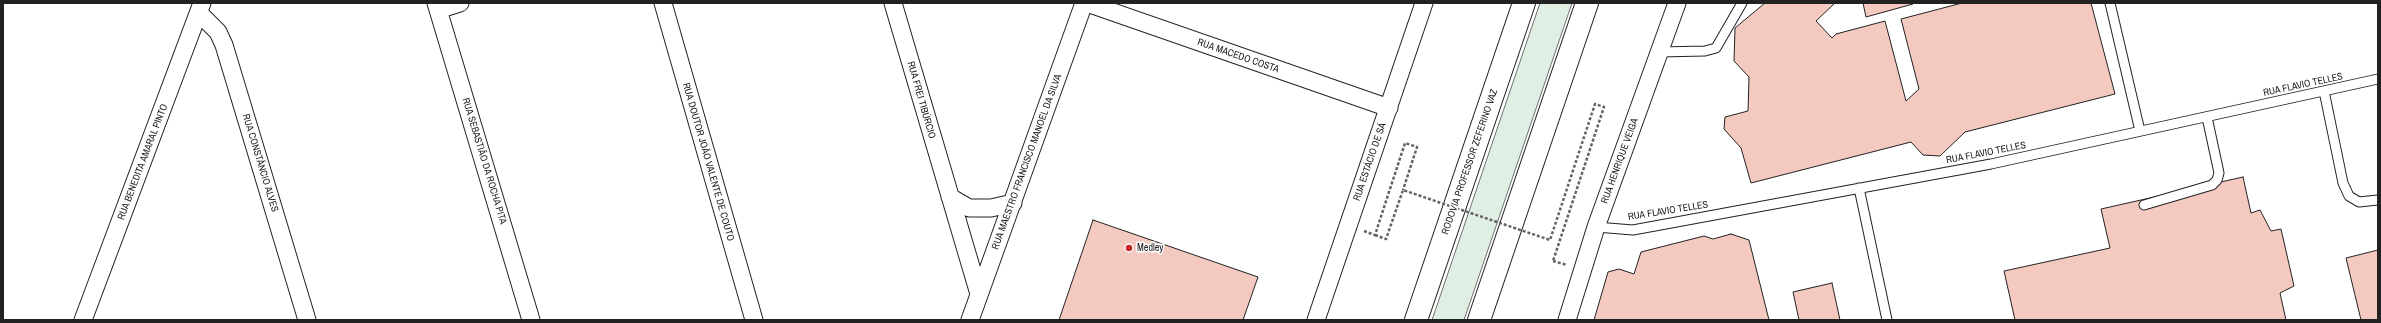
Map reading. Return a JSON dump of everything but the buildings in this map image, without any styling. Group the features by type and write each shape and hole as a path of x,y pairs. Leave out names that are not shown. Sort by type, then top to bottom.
{"highway":[{"name":"RODOVIA PROFESSOR ZEFERINO VAZ","path":"1416,320 1524,3"},
{"path":"1480,320 1587,3"},
{"path":"1572,46 1592,3"}],"street":[{"path":"437,7 460,3"},
{"name":"RUA DOUTOR JOÃO VALENTE DE COUTO","path":"663,3 754,320"},
{"name":"RUA FREI TIBÚRCIO","path":"893,3 979,294"},
{"name":"RUA MACEDO COSTA","path":"1086,3 1389,108"},
{"name":"RUA MAESTRO FRANCISCO MANOEL DA SILVA","path":"970,320 1086,3"},
{"name":"RUA ESTÁCIO DE SÁ","path":"1316,320 1424,3"},
{"name":"RUA HENRIQUE VEIGA","path":"1567,320 1596,227 1677,3"},
{"name":"RUA SEBASTIÃO DA ROCHA PITA","path":"437,7 531,320"},
{"name":"RUA BENEDITA AMARAL PINTO","path":"83,320 201,8"},
{"name":"RUA CONSTÂNCIO ALVES","path":"201,8 218,32 224,45 308,320"},
{"path":"950,197 969,208 991,208 1013,203"}],"lane":[{"path":"1659,52 1705,51 1716,48 1742,3"},
{"path":"2110,3 2140,131"},
{"name":"RUA FLAVIO TELLES","path":"1596,227 1633,230 1991,164 2378,79"},
{"path":"2324,91 2343,183 2349,196 2359,202 2378,200"},
{"path":"2144,205 2212,185 2217,180 2219,173 2207,117"},
{"path":"1859,188 1888,320"}],"path":[{"path":"1403,190 1550,240 1595,104 1604,107 1553,261"},
{"path":"1405,143 1417,147 1403,190 1386,239 1375,235 1405,143"}],"green space":[{"path":"1540,3 1572,3 1464,320 1432,320"}],"place":[{"name":"Medley","path":"1129,248"}]}
